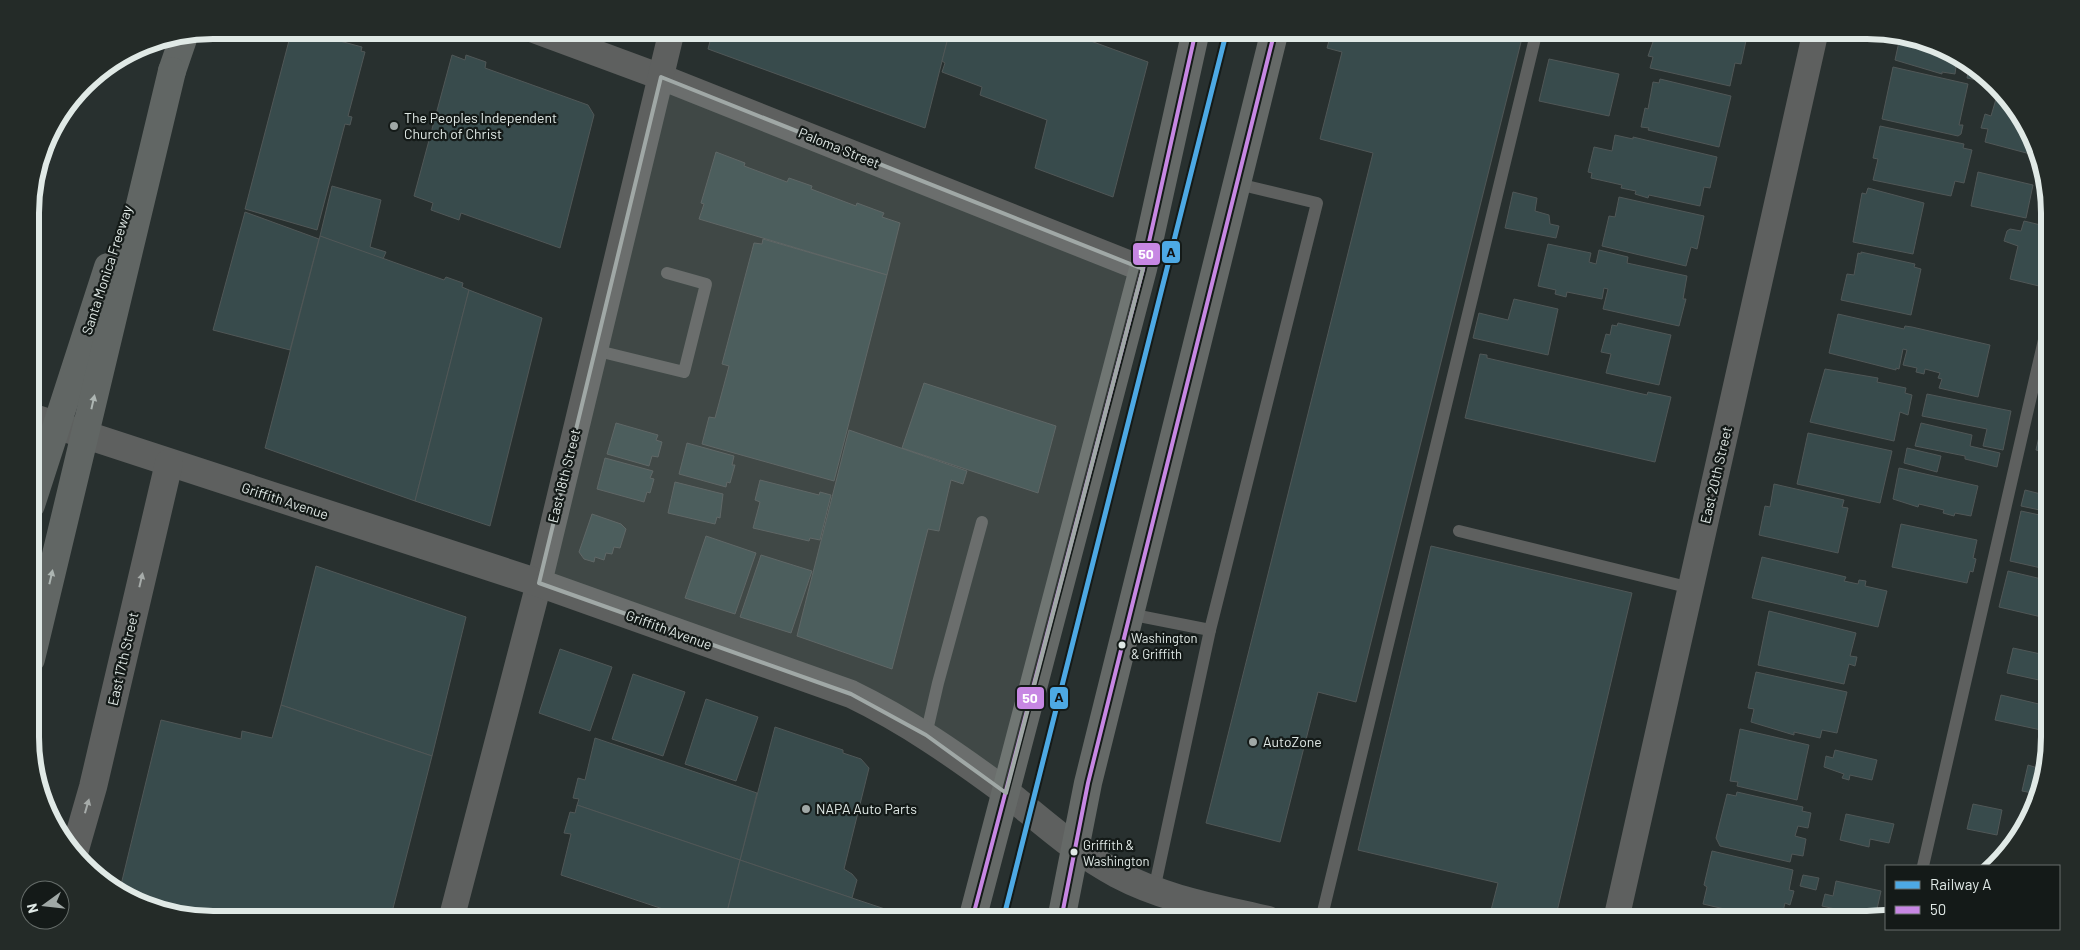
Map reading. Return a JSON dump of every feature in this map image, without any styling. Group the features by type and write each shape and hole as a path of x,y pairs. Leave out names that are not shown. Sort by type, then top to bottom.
{"highway":[{"name":"Santa Monica Freeway","path":"39,480 182,42"},
{"path":"39,626 172,71"}],"main road":[{"path":"974,911 1143,269 1194,39"},
{"path":"1062,911 1088,783 1273,39"}],"street":[{"name":"Paloma Street","path":"558,39 660,77 1143,269"},
{"name":"East 18th Street","path":"453,911 539,583 670,39"},
{"name":"East 20th Street","path":"1618,911 1814,39"},
{"name":"Griffith Avenue","path":"39,420 539,583 851,694 886,710 926,735 1075,846 1115,873 1172,897 1230,911"},
{"name":"East 17th Street","path":"76,845 93,787 169,463"}],"lane":[{"path":"1323,911 1535,39"},
{"path":"1154,890 1210,630 1317,203 1238,184"},
{"path":"594,350 684,372 706,284 667,273"},
{"path":"1923,865 2041,353"},
{"path":"926,735 938,683 982,522"},
{"path":"1459,532 1691,588"},
{"path":"1129,614 1210,630"}],"highlighted area":[{"path":"661,77 1143,269 1006,793 926,735 851,694 539,583"}],"building":[{"path":"289,39 332,39 362,47 361,51 365,52 348,116 352,117 350,125 345,124 317,230 245,209"},
{"path":"711,39 948,39 925,128 708,49"},
{"path":"948,39 1088,39 1148,62 1113,197 1035,168 1047,120 980,95 982,87 942,72 945,63 942,61"},
{"path":"1330,39 1522,39 1356,702 1318,692 1280,842 1206,823 1373,153 1320,139 1342,52 1327,48"},
{"path":"1654,39 1746,39 1741,64 1735,63 1730,86 1650,68 1653,57 1648,56"},
{"path":"1899,42 1901,42 1934,52 1954,62 1956,64 1955,74 1942,72 1942,74 1895,60"},
{"path":"452,55 465,60 466,55 486,62 485,68 588,105 594,115 560,248 461,213 459,220 431,210 433,203 414,196"},
{"path":"1549,59 1619,74 1609,116 1539,101"},
{"path":"1893,67 1968,84 1959,125 1963,125 1961,134 1958,136 1882,119"},
{"path":"1968,72 1979,81 1967,78"},
{"path":"1660,79 1731,96 1719,147 1641,127 1645,108 1648,109 1653,82 1659,83"},
{"path":"1996,99 1998,100 2018,126 2031,154 1985,142 1988,129 1981,128 1985,114 1991,116"},
{"path":"1880,126 1964,144 1963,148 1972,150 1964,183 1955,181 1951,196 1873,180 1878,159 1873,158"},
{"path":"1615,135 1633,139 1633,137 1717,157 1710,188 1704,187 1700,206 1649,195 1648,198 1635,194 1636,191 1621,188 1622,185 1591,178 1592,173 1588,172 1594,147 1612,151"},
{"path":"716,152 745,163 744,166 787,182 789,178 812,186 811,189 856,206 857,203 884,213 882,217 900,223 887,275 699,219 704,204 701,203"},
{"path":"1978,172 2033,185 2026,218 1971,206"},
{"path":"332,186 381,200 370,247 386,252 383,259 320,236"},
{"path":"1868,188 1924,203 1913,254 1853,242 1862,193 1866,194"},
{"path":"1513,192 1537,198 1535,211 1549,215 1550,224 1559,226 1556,238 1505,228"},
{"path":"1619,197 1704,216 1697,249 1691,247 1686,266 1602,246 1609,216 1615,217"},
{"path":"245,212 319,239 290,350 213,330"},
{"path":"2024,221 2041,225 2041,287 2010,279 2018,246 2004,241 2007,231 2010,229 2021,231"},
{"path":"320,236 444,280 446,277 463,283 462,287 469,290 415,501 265,448"},
{"path":"763,239 887,275 834,481 702,444 709,417 715,418 729,366 722,364 754,243 762,244"},
{"path":"1548,244 1591,253 1589,262 1596,264 1599,250 1628,257 1627,263 1687,276 1683,299 1686,299 1679,326 1603,309 1608,289 1604,288 1602,299 1567,292 1566,297 1555,294 1556,290 1538,286"},
{"path":"1861,252 1915,264 1914,267 1921,269 1911,315 1841,300 1847,274 1854,275 1858,253 1861,254"},
{"path":"469,290 542,318 490,526 415,501"},
{"path":"1514,299 1558,309 1548,355 1473,338 1479,313 1508,320"},
{"path":"1838,314 1904,329 1905,326 1912,327 1990,345 1978,397 1939,388 1942,379 1938,378 1940,373 1925,369 1924,374 1916,372 1917,368 1903,365 1907,350 1903,349 1899,369 1896,368 1896,370 1829,353"},
{"path":"1618,323 1671,335 1659,385 1606,373 1611,354 1601,352 1606,334 1610,335 1612,325 1617,326"},
{"path":"1480,354 1487,355 1487,358 1647,395 1648,392 1671,397 1655,462 1465,418"},
{"path":"1825,369 1878,378 1877,382 1906,388 1905,393 1912,395 1908,415 1900,412 1894,441 1810,422"},
{"path":"924,383 1056,426 1038,493 902,448"},
{"path":"1927,394 2011,411 2003,450 1983,446 1987,429 1922,416"},
{"path":"616,423 658,435 656,440 662,442 658,457 652,456 649,466 607,454"},
{"path":"1921,423 1972,435 1970,446 2000,453 1997,467 1965,459 1965,456 1915,446"},
{"path":"2041,428 2041,451 2036,450"},
{"path":"849,430 967,471 963,484 951,480 939,531 928,529 892,669 797,636"},
{"path":"1808,433 1892,451 1880,503 1797,484"},
{"path":"687,443 734,456 732,465 735,465 730,483 727,482 726,487 679,474"},
{"path":"1907,448 1941,456 1937,472 1904,463"},
{"path":"605,458 653,471 650,478 654,479 650,493 647,492 644,502 597,489"},
{"path":"1899,468 1978,486 1971,516 1955,513 1954,516 1943,513 1944,510 1919,504 1918,507 1893,499"},
{"path":"760,480 819,495 820,492 831,495 820,540 810,538 809,541 753,528 760,502 755,500"},
{"path":"675,482 723,494 720,518 717,517 715,524 668,513"},
{"path":"1774,484 1844,500 1842,507 1848,508 1838,553 1759,535 1765,506 1770,507"},
{"path":"2025,490 2041,494 2041,510 2021,506"},
{"path":"2021,511 2041,515 2041,568 2010,561"},
{"path":"592,514 621,524 626,529 620,548 614,547 612,554 606,553 604,560 595,557 594,562 584,559 579,552"},
{"path":"1901,524 1977,540 1973,558 1976,559 1973,572 1970,571 1967,583 1892,567"},
{"path":"706,536 756,553 735,614 685,598"},
{"path":"1431,546 1632,593 1557,911 1491,911 1498,883 1358,850"},
{"path":"761,555 812,571 791,633 740,617"},
{"path":"1762,557 1846,577 1844,581 1858,584 1859,580 1866,581 1865,586 1887,591 1878,627 1752,598"},
{"path":"316,566 466,617 432,756 281,705"},
{"path":"2008,571 2041,579 2041,617 1999,607"},
{"path":"1769,611 1856,633 1850,656 1857,657 1855,666 1849,664 1844,684 1758,665"},
{"path":"2013,648 2041,654 2041,680 2007,673"},
{"path":"560,649 612,667 590,731 539,713"},
{"path":"1756,672 1847,692 1837,733 1822,730 1820,738 1794,732 1794,735 1751,722 1754,709 1748,708"},
{"path":"633,674 685,692 663,756 612,739"},
{"path":"2001,695 2041,705 2041,730 1995,720"},
{"path":"706,699 758,717 736,781 685,764"},
{"path":"281,705 432,756 392,911 202,911 179,908 146,898 121,885 161,720 241,739 242,731 272,738"},
{"name":"NAPA Auto Parts","path":"775,727 843,750 843,753 861,759 869,768 844,869 857,880 852,898 740,860"},
{"path":"1740,729 1809,745 1797,800 1737,786 1738,782 1730,781"},
{"path":"595,738 757,793 740,860 577,805 579,799 573,798 578,778 585,780"},
{"path":"1835,750 1877,760 1872,780 1850,775 1849,780 1842,778 1844,774 1824,767 1826,756 1833,758"},
{"path":"2028,765 2039,768 2032,793 2022,791"},
{"path":"1737,792 1803,807 1802,811 1811,813 1808,828 1798,826 1795,836 1806,839 1803,856 1792,854 1790,862 1720,846 1716,838 1727,794 1736,796"},
{"path":"1973,804 2002,810 1997,835 1967,829"},
{"path":"577,805 740,860 727,911 669,911 561,875 571,834 564,833 570,812 575,813"},
{"path":"1846,814 1894,824 1889,843 1870,839 1869,847 1840,840"},
{"path":"1712,851 1793,870 1789,890 1794,891 1790,905 1785,903 1783,911 1733,911 1703,904 1707,887 1704,885"},
{"path":"740,860 891,911 727,911"},
{"path":"1803,875 1819,878 1816,890 1800,886"},
{"path":"1836,881 1881,891 1877,911 1844,911 1822,906 1825,894 1833,896"}],"rail line":[{"name":"A","path":"1005,911 1225,39"}],"transit line":[{"name":"50","path":"974,911 1143,269 1194,39"},
{"name":"50","path":"1063,911 1088,783 1273,39"}],"place":[{"name":"The Peoples Independent Church of Christ","path":"394,126"},
{"name":"Washington & Griffith","path":"1122,645"},
{"name":"AutoZone","path":"1253,742"},
{"name":"NAPA Auto Parts","path":"806,809"},
{"name":"Griffith & Washington","path":"1074,852"}]}
